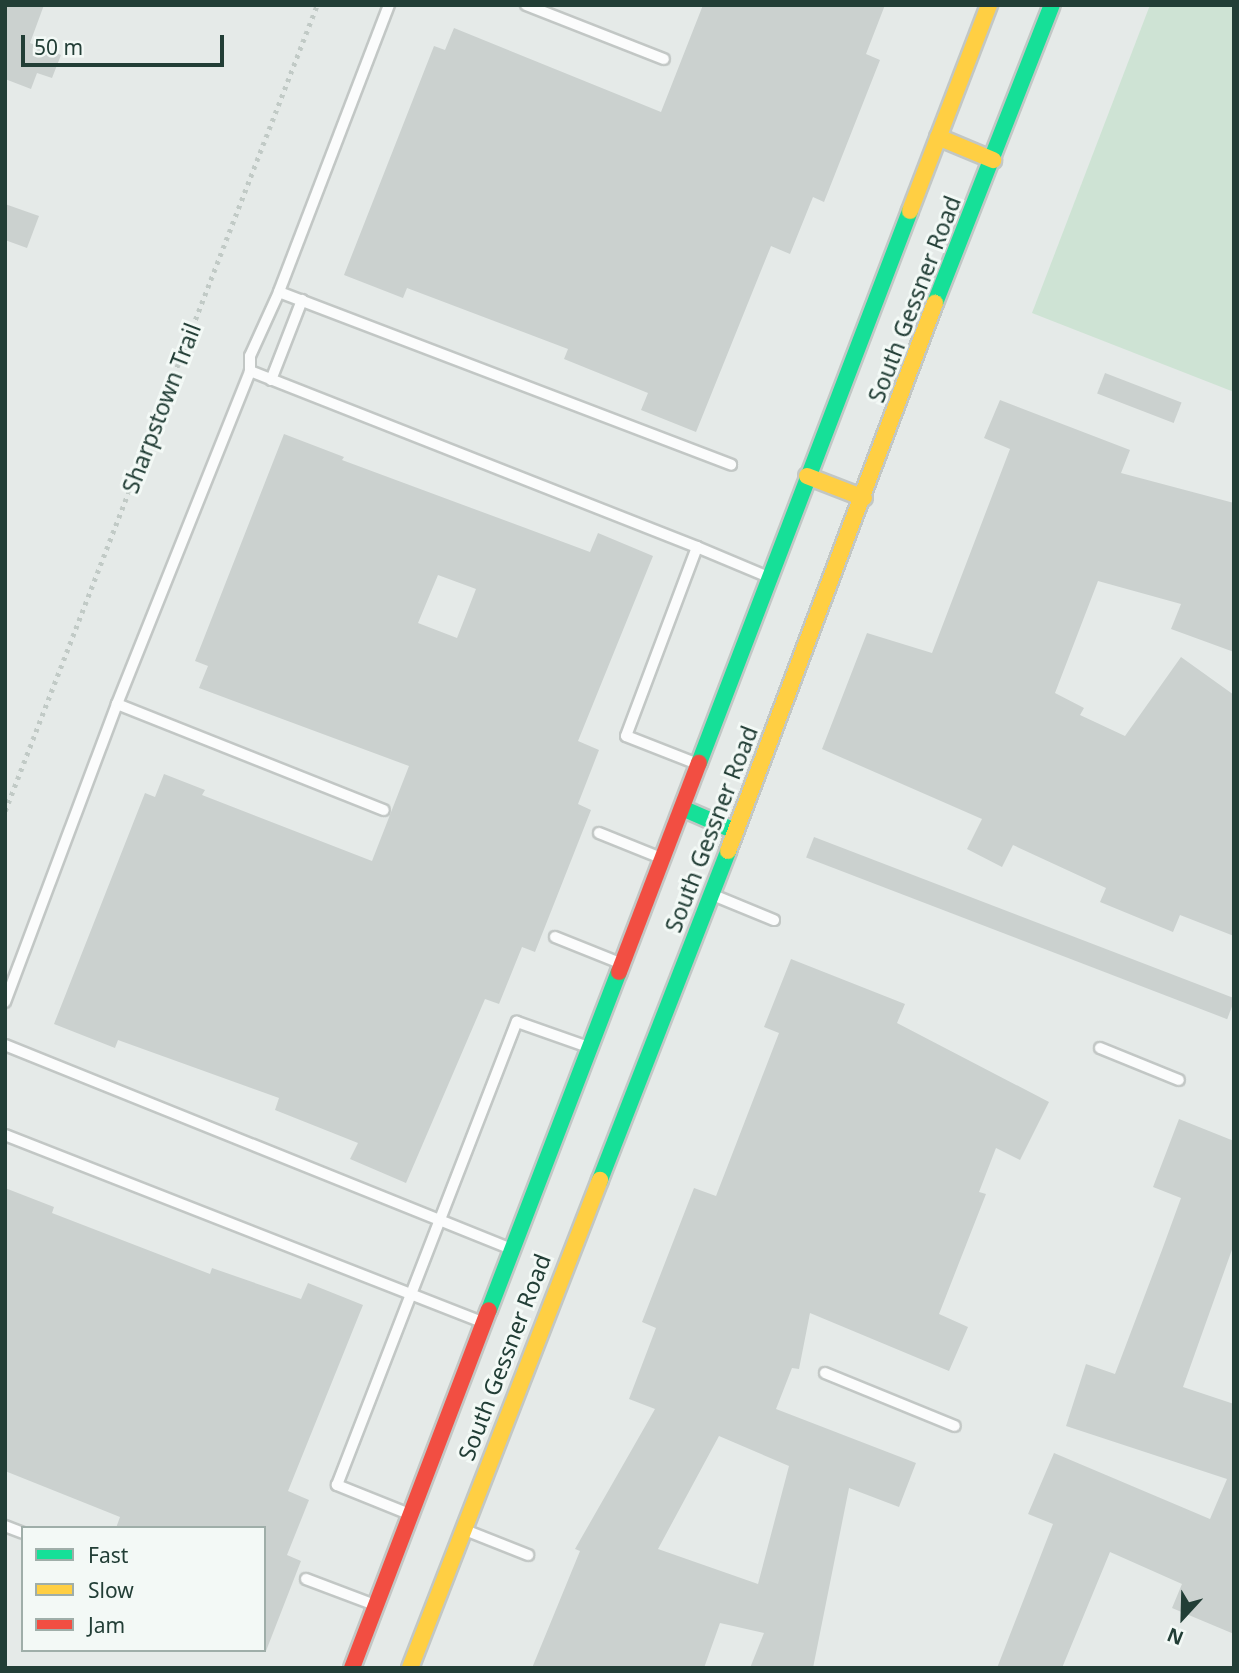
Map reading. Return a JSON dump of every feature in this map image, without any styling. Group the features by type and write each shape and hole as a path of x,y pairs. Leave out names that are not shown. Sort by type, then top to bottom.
{"main road":[{"name":"South Gessner Road","path":"352,1668 514,1250 557,1156 590,1048 989,5"},
{"name":"South Gessner Road","path":"410,1668 594,1170 735,831 864,498 920,338 993,160 1052,5"},
{"path":"938,137 993,160"},
{"path":"807,476 864,498"},
{"path":"682,808 735,831"}],"lane":[{"path":"5,1002 117,704 250,371 250,356 279,292 389,5"},
{"path":"526,5 664,59"},
{"path":"279,292 731,465"},
{"path":"271,380 302,300"},
{"path":"250,371 697,547 769,578"},
{"path":"697,547 626,736 698,764"},
{"path":"117,704 384,810"},
{"path":"599,832 663,858"},
{"path":"710,894 774,920"},
{"path":"555,937 622,964"},
{"path":"411,1515 337,1485 517,1022 590,1048"},
{"path":"5,1045 514,1250"},
{"path":"1100,1048 1180,1080"},
{"path":"5,1135 485,1323"},
{"path":"825,1373 955,1426"},
{"path":"462,1529 528,1555"},
{"path":"306,1579 376,1606"}],"path":[{"name":"Sharpstown Trail","path":"5,811 317,5"}],"green space":[{"path":"1150,5 1234,5 1234,392 1032,313"}],"building":[{"path":"5,5 44,5 30,43 61,55 52,78 37,73 31,89 5,79"},
{"path":"703,5 885,5 866,54 880,60 824,202 813,197 790,254 771,246 696,432 641,410 648,393 564,359 568,349 407,288 403,298 344,275 434,46 445,50 454,28 661,112"},
{"path":"5,204 39,216 27,248 5,240"},
{"path":"1105,373 1182,402 1174,423 1097,394"},
{"path":"1000,400 1130,450 1121,473 1234,503 1234,652 1171,629 1181,604 1098,581 1055,693 1084,708 1080,715 1125,736 1181,657 1234,695 1234,936 1180,915 1173,932 1100,902 1106,888 1013,845 1002,867 967,849 982,819 822,749 867,633 932,653 1010,449 984,438"},
{"path":"284,434 344,457 342,460 590,552 598,533 653,556 578,741 599,750 578,804 591,810 535,952 522,947 499,1004 485,999 406,1183 350,1159 358,1143 275,1110 279,1098 118,1040 115,1048 54,1024 145,793 155,797 164,774 205,790 202,795 372,861 409,766 199,688 208,666 195,661","holes":["438,575 476,589 457,638 418,623"]},
{"path":"814,837 1234,998 1227,1019 806,858"},
{"path":"791,959 905,1004 897,1023 1049,1102 1020,1160 996,1148 979,1192 986,1194 939,1314 968,1327 949,1371 810,1313 799,1369 792,1368 776,1409 916,1463 899,1507 849,1488 813,1668 750,1668 764,1633 720,1623 704,1668 532,1668 580,1551 575,1549 655,1409 629,1399 656,1328 642,1322 694,1188 716,1196 779,1033 764,1027","holes":["719,1436 789,1466 758,1584 658,1549"]},
{"path":"1179,1119 1234,1141 1234,1244 1183,1387 1234,1404 1234,1634 1172,1608 1182,1584 1110,1552 1062,1668 997,1668 1053,1524 1028,1514 1054,1453 1210,1519 1227,1479 1066,1426 1086,1364 1115,1374 1162,1250 1181,1198 1153,1187"},
{"path":"5,1188 54,1207 52,1213 210,1274 212,1268 301,1299 308,1283 363,1305 288,1491 309,1500 287,1555 301,1561 266,1651 266,1526 117,1526 120,1517 5,1471"}],"traffic: fast":[{"path":"935,303 1052,5"},
{"path":"699,763 910,211"},
{"path":"682,808 735,831"},
{"path":"600,1180 728,851"},
{"path":"489,1310 619,972"}],"traffic: slow":[{"path":"910,211 989,5"},
{"path":"938,137 993,160"},
{"path":"728,851 935,303"},
{"path":"807,476 864,498"},
{"path":"410,1668 600,1180"}],"traffic: jam":[{"path":"619,972 699,763"},
{"path":"352,1668 489,1310"}]}
